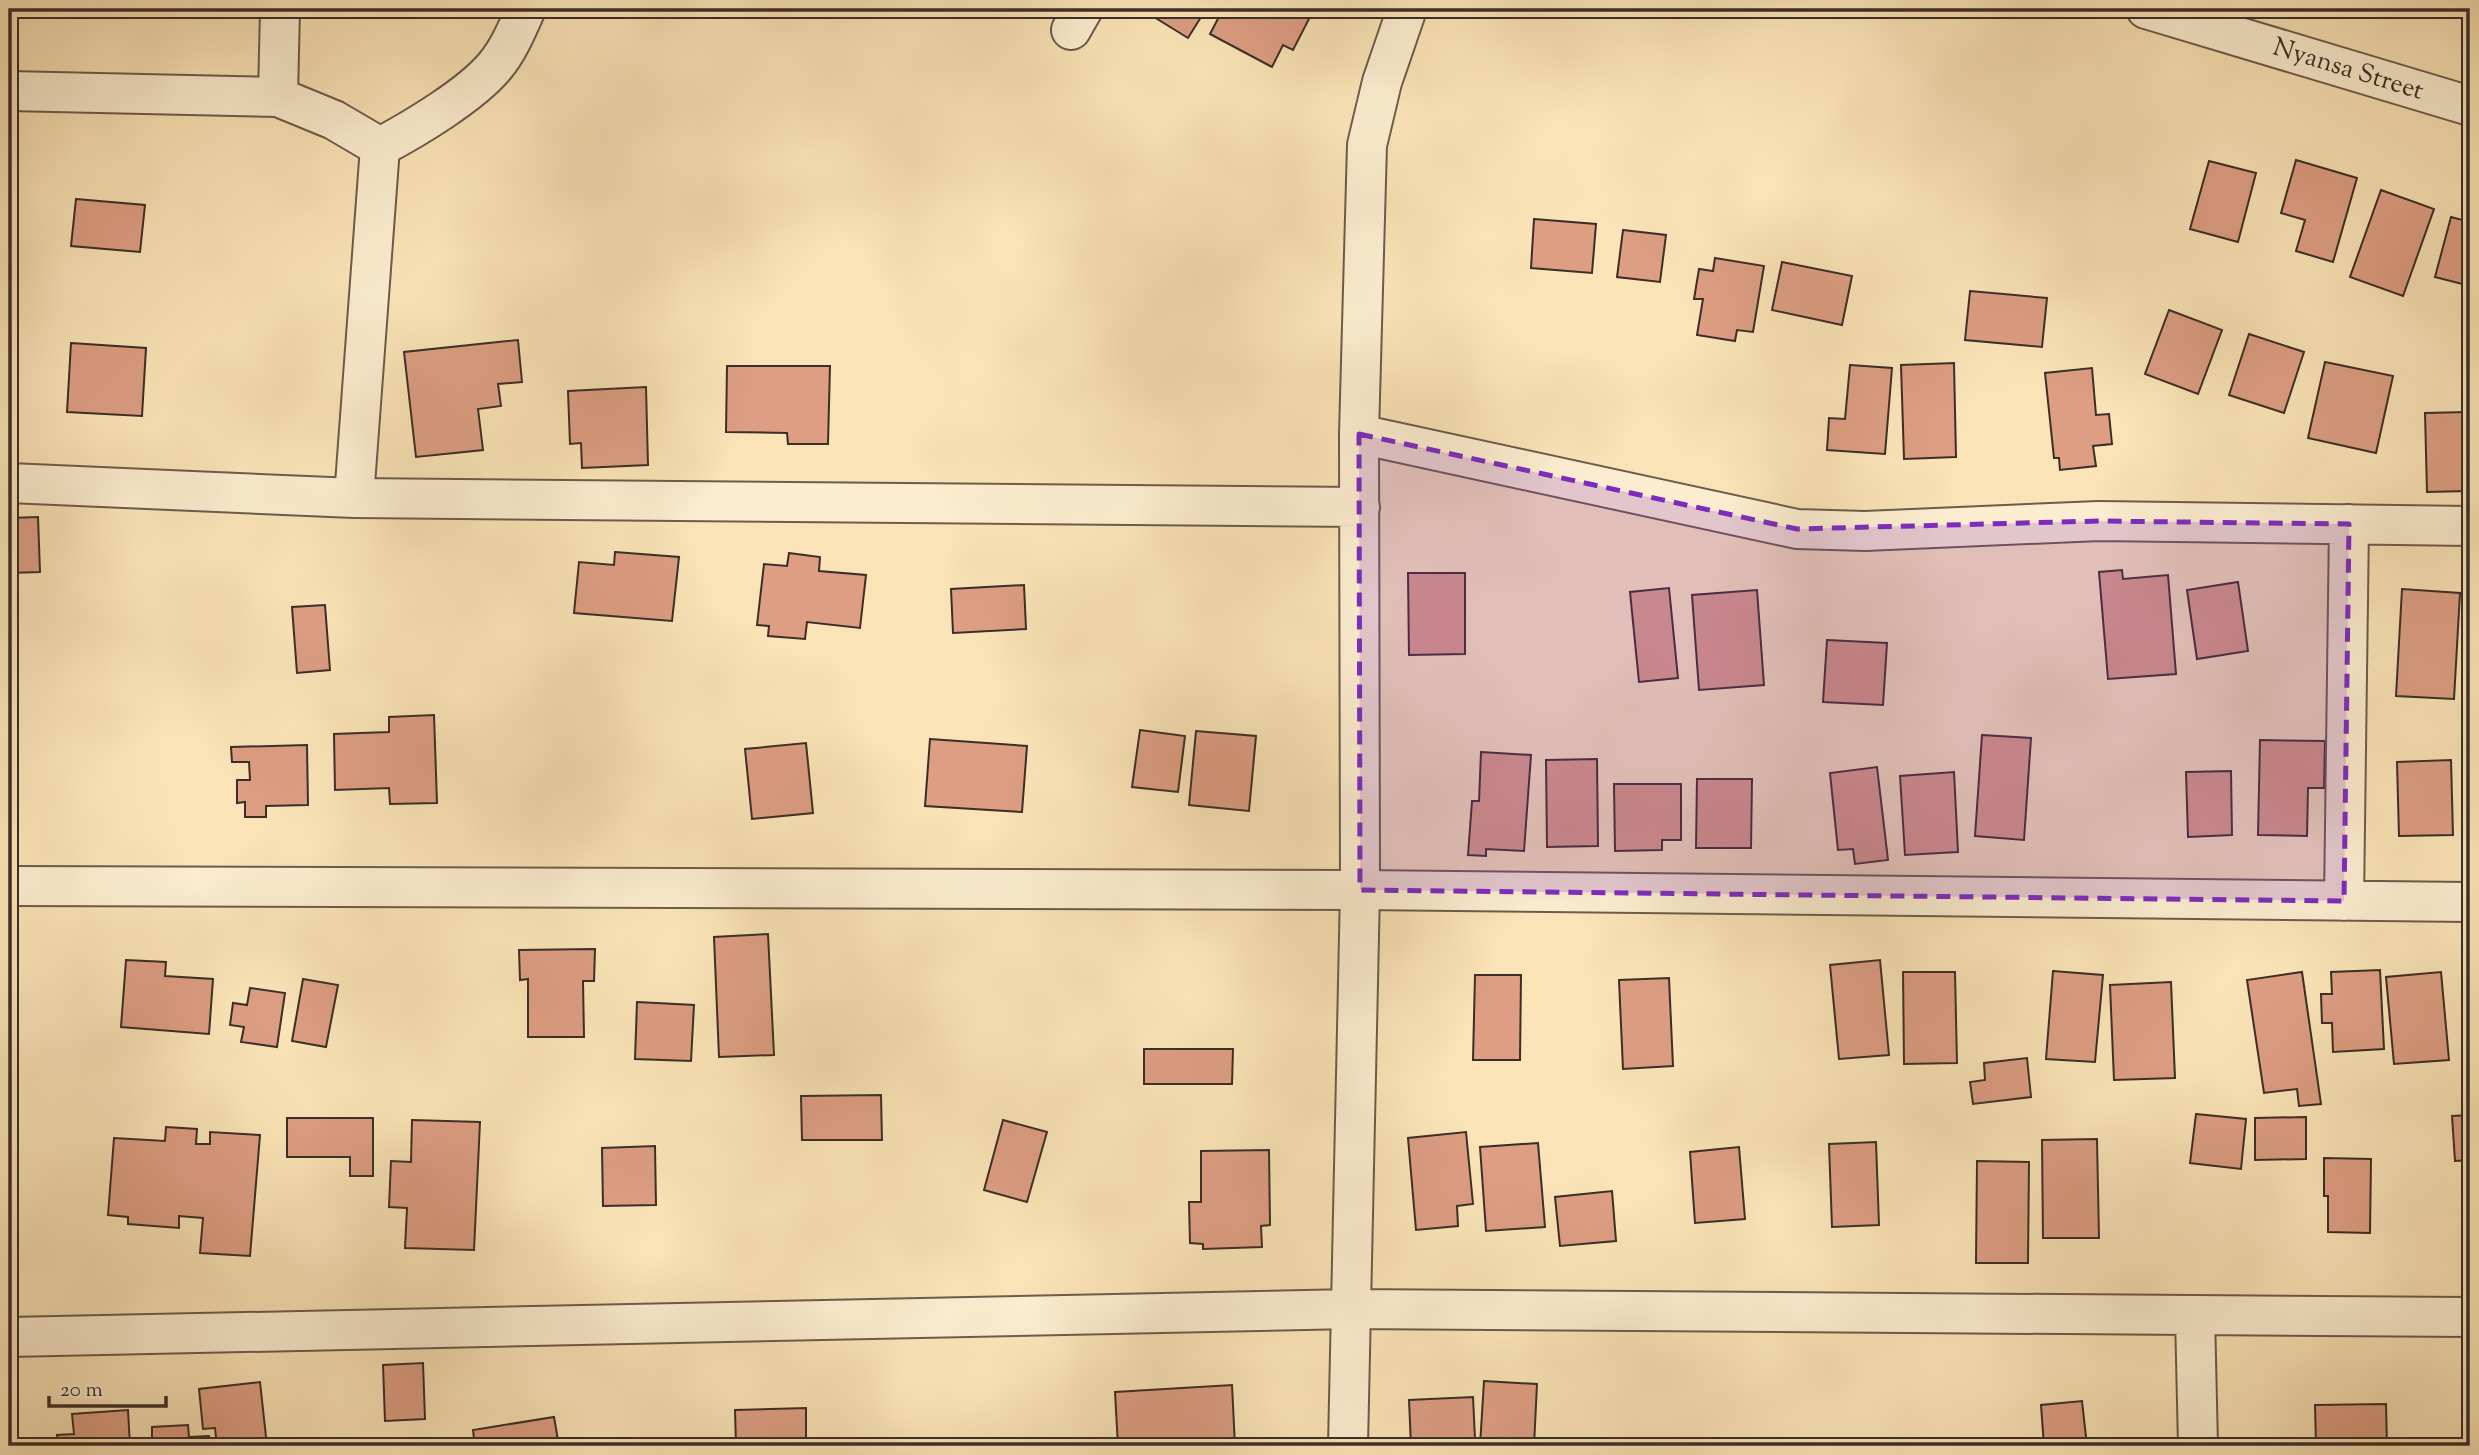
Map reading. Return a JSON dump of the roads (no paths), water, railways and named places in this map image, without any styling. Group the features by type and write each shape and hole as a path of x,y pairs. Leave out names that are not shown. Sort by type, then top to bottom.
{"street":[{"path":"278,97 280,9"},
{"path":"380,147 426,122 494,68 514,39 526,9"},
{"path":"1348,1446 1360,890 1359,434 1367,145 1382,82 1407,9"},
{"name":"Nyansa Street","path":"2146,9 2470,106"},
{"path":"9,91 278,97 334,120 380,147"},
{"path":"354,498 380,147"},
{"path":"1359,434 1797,528 1865,531 2099,521 2470,526"},
{"path":"9,483 354,498 1360,507"},
{"path":"2344,901 2349,524"},
{"path":"9,886 1360,890 2470,902"},
{"path":"9,1337 1352,1309 2470,1317"},
{"path":"2195,1315 2198,1446"}]}
